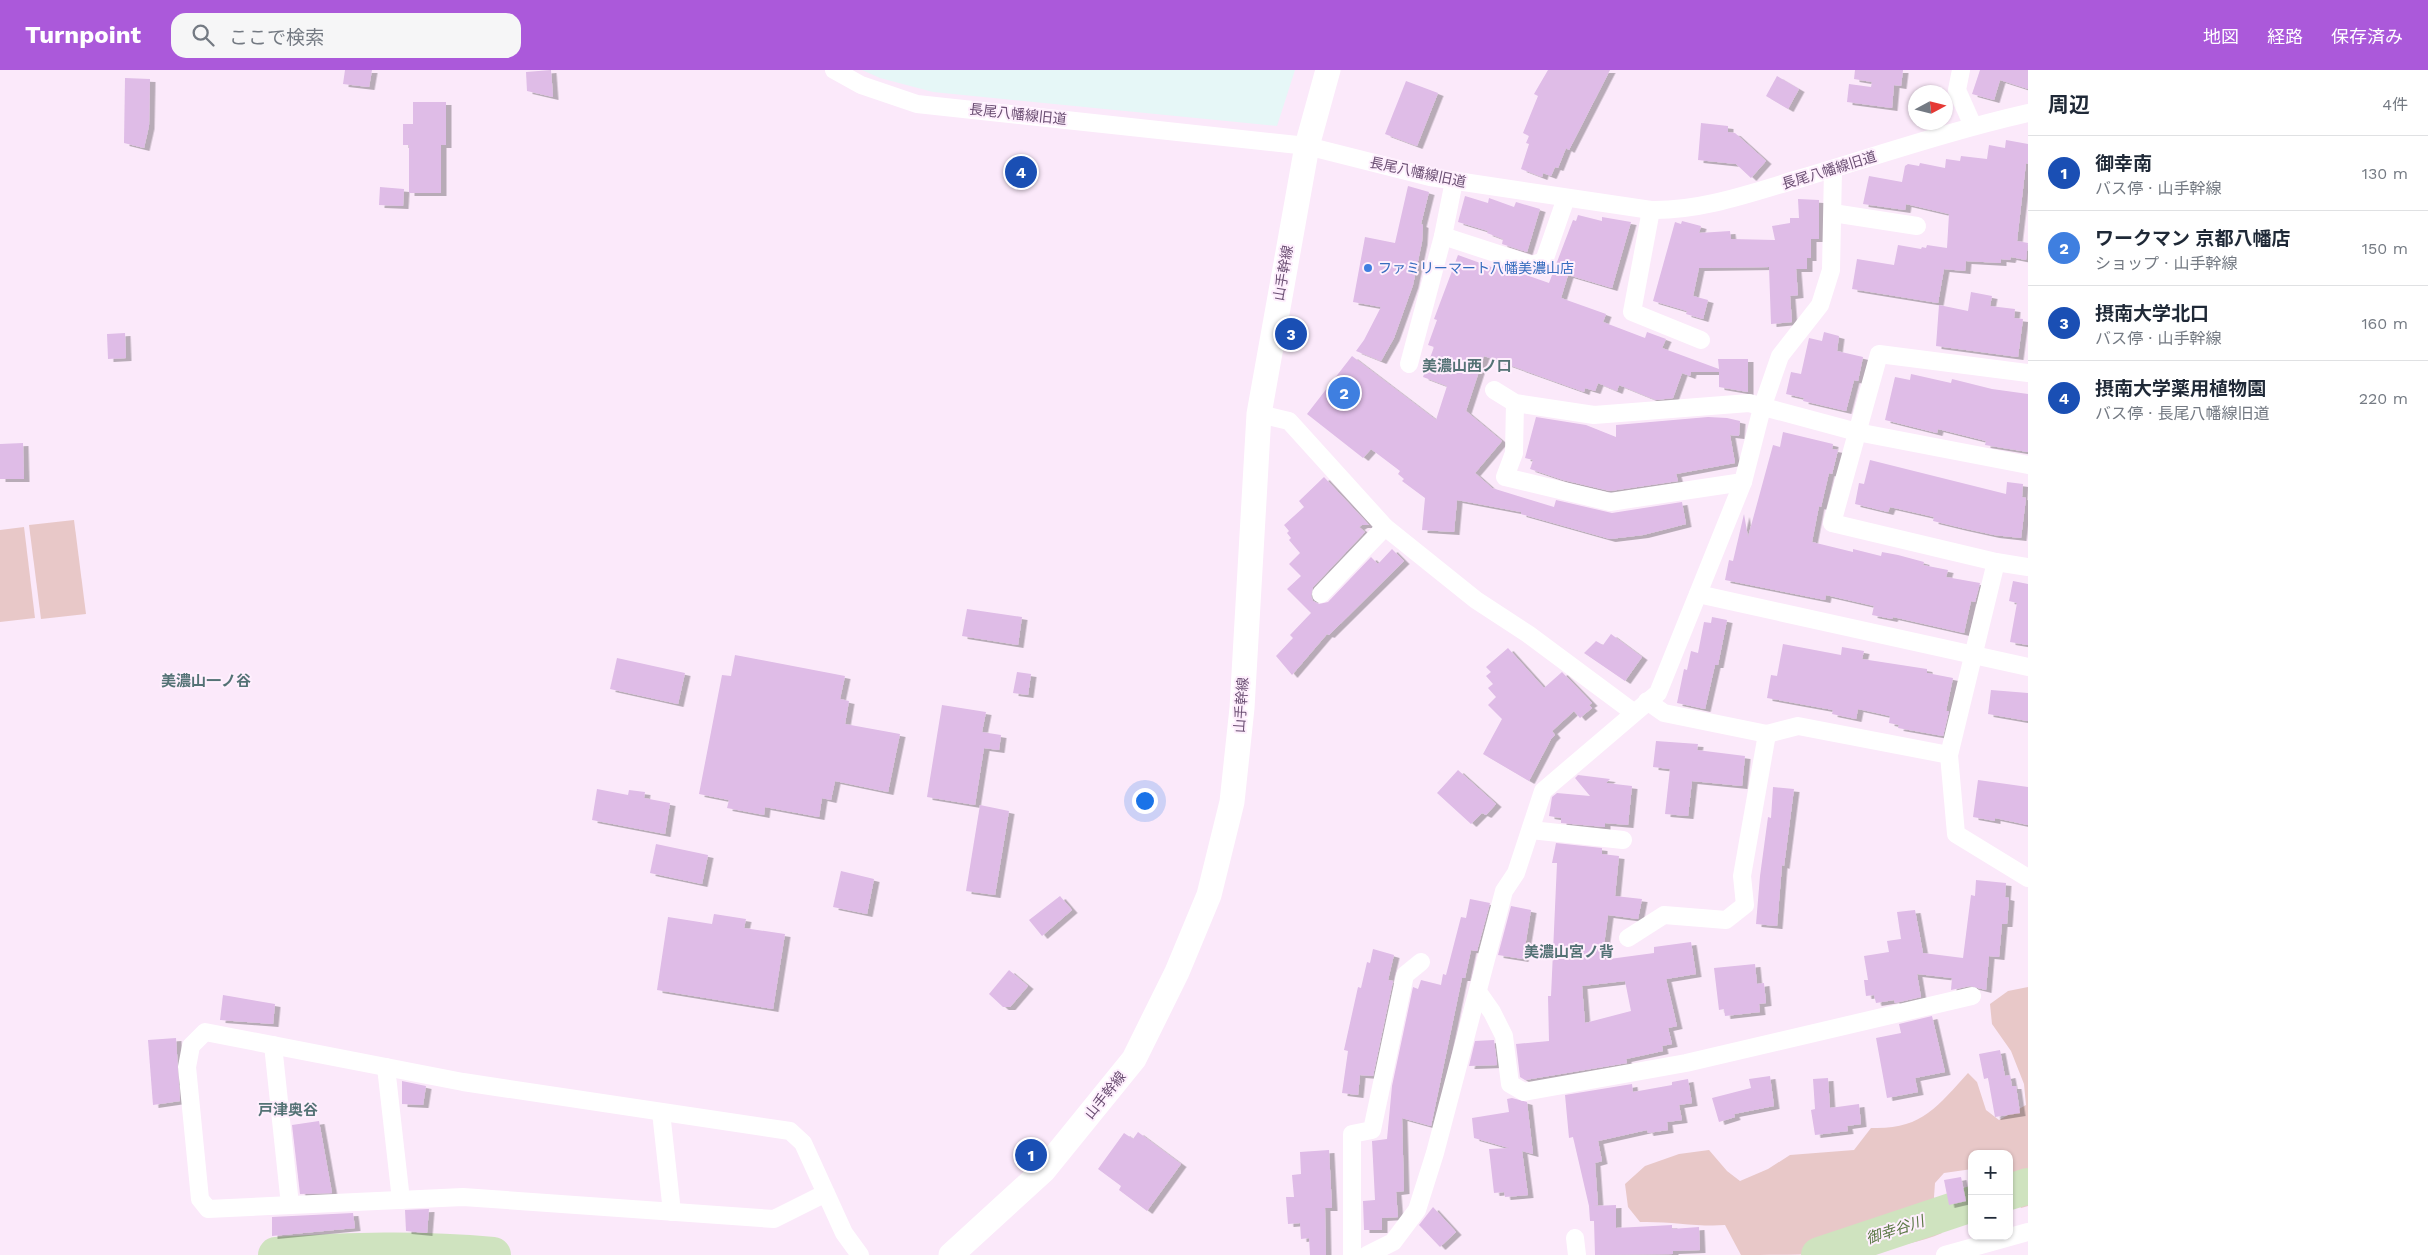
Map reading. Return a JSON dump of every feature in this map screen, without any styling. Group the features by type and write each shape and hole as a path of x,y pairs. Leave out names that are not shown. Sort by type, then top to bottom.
{"main road":[{"name":"山手幹線","path":"951,1255 1044,1170 1134,1059 1177,972 1209,895 1232,802 1242,708 1259,414 1307,146 1328,70"}],"street":[{"name":"長尾八幡線旧道","path":"834,70 861,85 917,104 1307,146 1430,177 1651,210 1668,210 1721,202 1973,126 2028,113"},
{"path":"1961,70 1957,90 1973,126"},
{"path":"1368,1255 1393,1242 1417,1210 1478,992 1504,890 1516,873 1543,791 1633,712 1658,693 1743,482 1762,408 1780,356 1820,305 1831,270 1833,169"},
{"path":"1409,364 1443,236 1454,181"},
{"path":"1443,236 1532,265 1544,261 1566,198"},
{"path":"1651,210 1632,312 1701,340"},
{"path":"1833,213 1917,226"},
{"path":"2028,374 1879,354 1832,524 1996,562 2028,567"},
{"path":"1494,390 1516,403 1594,415 1749,403 1857,432 2028,465"},
{"path":"1516,403 1514,453 1505,477 1610,502 1743,482"},
{"path":"1259,414 1289,421 1385,527 1476,600 1528,634 1633,712"},
{"path":"1321,594 1385,527"},
{"path":"1996,562 1950,755 1956,834 2028,878"},
{"path":"1698,594 2028,667"},
{"path":"1647,701 1664,713 1767,734 1798,726 1950,755"},
{"path":"1628,938 1664,915 1726,920 1745,905 1742,876 1767,734"},
{"path":"1531,830 1623,840"},
{"path":"1352,1255 1352,1134 1372,1130 1405,975 1422,962"},
{"path":"1478,992 1492,1012 1504,1036 1510,1084 1524,1092 1686,1062 1972,996"},
{"path":"826,1193 774,1219 463,1197 208,1209 200,1199 186,1067 191,1046 205,1032 463,1082 790,1131 804,1143 844,1233 860,1255"},
{"path":"273,1045 290,1205"},
{"path":"386,1067 401,1200"},
{"path":"661,1112 672,1212"},
{"path":"1945,1255 2028,1232"}],"shaded area":[{"path":"862,70 1295,70 1277,126 933,92 880,78"},
{"path":"74,520 86,614 41,619 29,525"},
{"path":"24,527 35,618 0,622 0,530"},
{"path":"2028,987 2028,1206 2021,1208 2017,1200 2013,1182 2013,1150 1968,1150 1968,1170 1944,1173 1935,1183 1934,1197 1942,1233 1898,1246 1845,1252 1741,1255 1725,1225 1640,1222 1628,1207 1625,1184 1645,1166 1679,1154 1709,1150 1727,1171 1740,1181 1768,1169 1790,1155 1854,1150 1871,1128 1888,1128 1903,1125 1927,1114 1968,1073 1977,1082 1986,1110 1999,1120 2026,1105 2024,1084 2011,1051 1992,1024 1990,1004 2008,991"}],"building":[{"path":"345,70 372,70 369,87 343,84"},
{"path":"551,70 553,97 527,91 526,72"},
{"path":"1548,70 1610,70 1569,150 1566,148 1558,168 1555,167 1551,176 1543,173 1542,177 1521,169 1529,144 1526,143 1529,136 1523,133 1538,96 1534,94"},
{"path":"1855,70 1903,70 1901,86 1894,85 1892,108 1847,102 1849,84 1871,87 1872,82 1854,79"},
{"path":"1980,70 2028,70 2028,89 2000,80 1994,100 1972,94"},
{"path":"1777,76 1799,89 1788,109 1766,96"},
{"path":"125,78 150,79 149,126 144,148 124,143"},
{"path":"1406,81 1438,93 1417,146 1385,134"},
{"path":"413,102 446,102 446,145 441,145 441,193 409,193 409,145 403,145 403,124 413,124"},
{"path":"1701,123 1728,126 1728,132 1735,133 1766,161 1751,178 1736,164 1698,160"},
{"path":"2006,140 2028,144 2028,164 2026,163 2017,241 2028,243 2026,260 2011,257 2010,260 2001,259 2001,263 1966,261 1965,271 1944,269 1938,303 1852,289 1857,259 1894,265 1898,245 1921,249 1922,247 1926,248 1927,245 1947,248 1949,214 1906,204 1905,210 1863,204 1869,176 1902,182 1905,166 1908,164 1919,166 1920,163 1945,168 1946,159 1960,161 1961,156 1987,159 1989,145 2005,148"},
{"path":"1408,186 1429,192 1421,224 1423,225 1422,242 1413,285 1394,338 1381,361 1356,351 1364,340 1381,307 1353,302 1365,237 1395,243"},
{"path":"380,187 404,189 403,206 379,205"},
{"path":"1465,196 1488,203 1489,198 1514,207 1516,202 1540,209 1527,252 1502,244 1503,239 1487,233 1488,231 1458,222"},
{"path":"1798,199 1819,200 1819,239 1811,239 1811,258 1807,258 1807,269 1796,269 1798,295 1790,296 1792,322 1771,324 1769,267 1699,268 1693,296 1708,300 1703,319 1686,314 1687,311 1653,301 1675,222 1681,224 1682,221 1701,226 1699,233 1730,231 1731,239 1775,240 1772,226 1790,223 1790,218 1799,218"},
{"path":"1578,215 1602,221 1602,217 1631,222 1612,288 1568,275 1561,298 1606,314 1603,322 1645,338 1647,332 1666,339 1662,348 1719,369 1718,359 1748,359 1748,392 1719,387 1719,372 1691,372 1690,376 1682,373 1673,398 1656,400 1619,385 1617,391 1598,383 1595,391 1585,388 1584,392 1484,356 1466,411 1502,441 1475,473 1492,488 1554,507 1556,500 1612,513 1682,502 1686,524 1643,535 1610,539 1521,514 1521,512 1457,500 1454,532 1422,530 1425,498 1402,481 1404,479 1398,474 1400,471 1371,449 1363,458 1307,414 1352,356 1436,420 1447,386 1423,377 1434,347 1428,345 1437,320 1434,319 1458,255 1494,268 1495,264 1549,283 1573,220 1576,221"},
{"path":"1971,292 1992,296 1990,306 2015,309 2014,318 2023,319 2018,357 1936,346 1939,305 1968,311"},
{"path":"1824,332 1839,336 1837,351 1863,357 1858,381 1854,380 1846,411 1803,401 1804,398 1786,394 1791,372 1801,374 1809,338 1822,341"},
{"path":"125,333 126,358 108,359 107,334"},
{"path":"1911,374 1951,383 1952,379 1992,389 2028,394 2028,452 1985,445 1986,441 1938,429 1937,433 1885,420 1895,377 1910,380"},
{"path":"1536,417 1586,425 1616,437 1616,425 1708,417 1740,421 1739,436 1730,435 1735,463 1676,474 1678,481 1610,491 1563,480 1530,469 1533,460 1525,458"},
{"path":"1783,432 1833,444 1832,449 1838,450 1832,474 1829,473 1821,507 1819,506 1812,542 1853,552 1853,549 1881,556 1882,552 1898,555 1924,562 1923,565 1948,570 1946,577 1980,583 1975,602 1971,601 1964,633 1893,617 1892,619 1872,615 1874,606 1826,595 1825,600 1725,580 1729,560 1733,561 1744,514 1748,537 1773,445 1780,447"},
{"path":"23,443 24,479 0,479 0,444"},
{"path":"1870,460 2006,494 2007,482 2023,484 2022,497 2026,498 2021,538 1994,535 1962,528 1933,521 1934,517 1890,507 1888,512 1855,504 1859,483 1864,484"},
{"path":"1324,477 1369,525 1359,527 1365,532 1313,587 1311,596 1313,601 1319,604 1328,602 1371,557 1378,564 1392,549 1404,561 1329,635 1327,634 1292,675 1276,656 1293,638 1290,635 1311,613 1287,589 1301,576 1289,564 1300,553 1289,540 1291,538 1287,533 1289,531 1284,525 1304,507 1299,501"},
{"path":"2013,581 2028,584 2028,645 2010,642 2017,603 2009,601"},
{"path":"967,609 1022,617 1018,645 962,636"},
{"path":"1712,617 1727,620 1718,665 1715,665 1705,709 1677,703 1684,669 1687,670 1691,651 1698,653 1704,622 1711,623"},
{"path":"1611,634 1642,657 1625,681 1584,653 1596,641 1603,645"},
{"path":"1783,644 1841,655 1842,647 1864,651 1862,659 1927,669 1927,673 1953,678 1946,711 1949,711 1943,736 1898,728 1899,725 1889,723 1890,716 1858,709 1856,719 1832,714 1833,710 1767,698 1771,675 1777,676"},
{"path":"1508,648 1544,688 1562,672 1592,703 1589,705 1592,708 1580,718 1574,711 1552,731 1555,735 1551,739 1529,781 1483,754 1502,719 1488,705 1496,697 1488,688 1493,684 1486,676 1491,672 1486,667"},
{"path":"735,655 845,676 840,699 849,701 845,724 900,734 888,792 835,781 831,800 822,798 819,817 765,807 764,815 727,808 729,800 699,794 722,675 731,676"},
{"path":"617,658 685,673 678,704 610,689"},
{"path":"1017,672 1031,674 1028,695 1013,693"},
{"path":"1991,690 2028,693 2028,721 1988,714"},
{"path":"942,705 986,712 982,732 1001,735 999,750 984,748 975,805 927,797"},
{"path":"1656,741 1698,744 1697,750 1745,756 1742,786 1692,781 1688,816 1665,814 1670,769 1653,767"},
{"path":"1458,770 1496,804 1486,815 1482,813 1471,824 1437,793"},
{"path":"1578,775 1610,779 1606,783 1632,786 1628,825 1605,823 1605,827 1561,823 1561,818 1549,816 1552,797 1557,793 1590,796 1575,778"},
{"path":"1978,780 2028,787 2028,825 1995,818 1995,821 1973,817"},
{"path":"1773,787 1794,789 1784,866 1782,865 1777,926 1756,924 1760,876 1768,817 1771,818"},
{"path":"597,789 628,795 629,790 645,792 644,798 670,803 665,834 592,820"},
{"path":"980,805 1009,811 995,895 966,891"},
{"path":"1556,843 1602,848 1602,854 1619,856 1615,896 1642,899 1638,919 1608,915 1602,960 1654,953 1654,947 1691,942 1696,974 1666,979 1677,1026 1668,1028 1672,1044 1662,1046 1663,1051 1626,1059 1627,1063 1525,1080 1520,1077 1516,1044 1549,1041 1548,996 1551,996 1557,863 1552,863","holes":["1625,981 1631,1011 1585,1023 1582,986"]},
{"path":"656,844 708,855 702,884 650,873"},
{"path":"841,871 874,879 867,914 833,907"},
{"path":"1976,880 2006,883 2005,897 2009,898 2007,924 2002,924 1999,957 1989,956 1986,990 1970,986 1951,990 1952,978 1917,974 1921,997 1895,1003 1894,1000 1876,1003 1874,995 1866,996 1864,980 1868,980 1864,956 1889,952 1887,941 1901,939 1897,912 1915,910 1923,953 1963,958 1971,895 1975,896"},
{"path":"1060,896 1072,910 1042,936 1029,920"},
{"path":"1470,899 1490,903 1477,951 1471,950 1465,978 1462,978 1431,1126 1402,1118 1404,1191 1396,1192 1398,1217 1382,1218 1382,1230 1364,1230 1363,1201 1375,1200 1372,1141 1387,1139 1392,1086 1413,987 1418,989 1421,980 1441,985 1443,974 1446,975 1461,917 1466,918"},
{"path":"1511,906 1531,910 1523,959 1498,955"},
{"path":"714,914 746,919 744,928 785,934 773,1009 657,990 668,917 712,924"},
{"path":"1373,949 1394,955 1388,980 1393,981 1373,1076 1360,1075 1358,1095 1342,1093 1348,1051 1344,1050 1358,987 1361,988 1367,962 1370,963"},
{"path":"1755,964 1757,984 1764,983 1766,1003 1759,1004 1760,1012 1725,1016 1724,1009 1719,1010 1714,968"},
{"path":"1009,970 1028,986 1010,1007 1003,1007 989,994"},
{"path":"223,995 275,1004 273,1024 220,1020"},
{"path":"1932,1016 1945,1072 1915,1078 1918,1092 1887,1098 1876,1038 1901,1033 1899,1024"},
{"path":"176,1038 180,1101 153,1105 148,1040"},
{"path":"1494,1040 1497,1065 1469,1066 1475,1041"},
{"path":"2000,1050 2005,1076 2010,1075 2012,1086 2016,1086 2020,1113 1995,1117 1988,1078 1984,1079 1979,1054"},
{"path":"1770,1076 1774,1106 1734,1114 1735,1117 1719,1122 1712,1098 1751,1088 1749,1079"},
{"path":"1828,1078 1830,1108 1859,1104 1861,1124 1847,1126 1848,1131 1815,1135 1811,1110 1815,1109 1813,1079"},
{"path":"1688,1079 1692,1103 1679,1105 1682,1120 1667,1122 1668,1130 1648,1133 1647,1130 1598,1141 1602,1161 1595,1163 1598,1205 1594,1206 1616,1205 1616,1228 1672,1225 1672,1229 1699,1227 1700,1250 1673,1251 1673,1254 1595,1255 1594,1221 1590,1221 1589,1206 1573,1137 1569,1138 1565,1095 1632,1084 1633,1092 1672,1085 1672,1082"},
{"path":"402,1081 426,1086 423,1105 402,1104"},
{"path":"1512,1098 1527,1102 1533,1154 1522,1151 1528,1195 1505,1197 1504,1192 1494,1193 1489,1149 1509,1148 1474,1138 1472,1118 1509,1112 1507,1099"},
{"path":"319,1121 332,1193 300,1194 292,1125"},
{"path":"1138,1132 1181,1164 1147,1211 1119,1190 1121,1186 1098,1169 1124,1133 1133,1139"},
{"path":"1329,1150 1332,1208 1325,1208 1326,1255 1310,1255 1309,1238 1301,1239 1300,1223 1288,1224 1286,1197 1294,1197 1292,1175 1301,1174 1300,1152"},
{"path":"1961,1177 1966,1201 1949,1205 1944,1180"},
{"path":"1433,1207 1456,1232 1440,1247 1419,1225"},
{"path":"429,1209 427,1233 406,1231 405,1210"},
{"path":"353,1213 355,1228 272,1236 272,1217"}],"waterway":[{"name":"御幸谷川","path":"2013,1191 2028,1186"},
{"name":"御幸谷川","path":"1819,1255 1968,1205"},
{"path":"276,1255 384,1250 493,1255"}],"place":[{"name":"摂南大学薬用植物園","path":"1021,172"},
{"name":"ファミリーマート八幡美濃山店","path":"1368,268"},
{"name":"摂南大学北口","path":"1291,334"},
{"name":"ワークマン 京都八幡店","path":"1344,393"},
{"name":"御幸南","path":"1031,1155"}],"district":[{"name":"美濃山西ノ口","path":"1467,366"},
{"name":"美濃山一ノ谷","path":"206,681"},
{"name":"美濃山宮ノ背","path":"1569,952"},
{"name":"戸津奥谷","path":"288,1110"}]}
